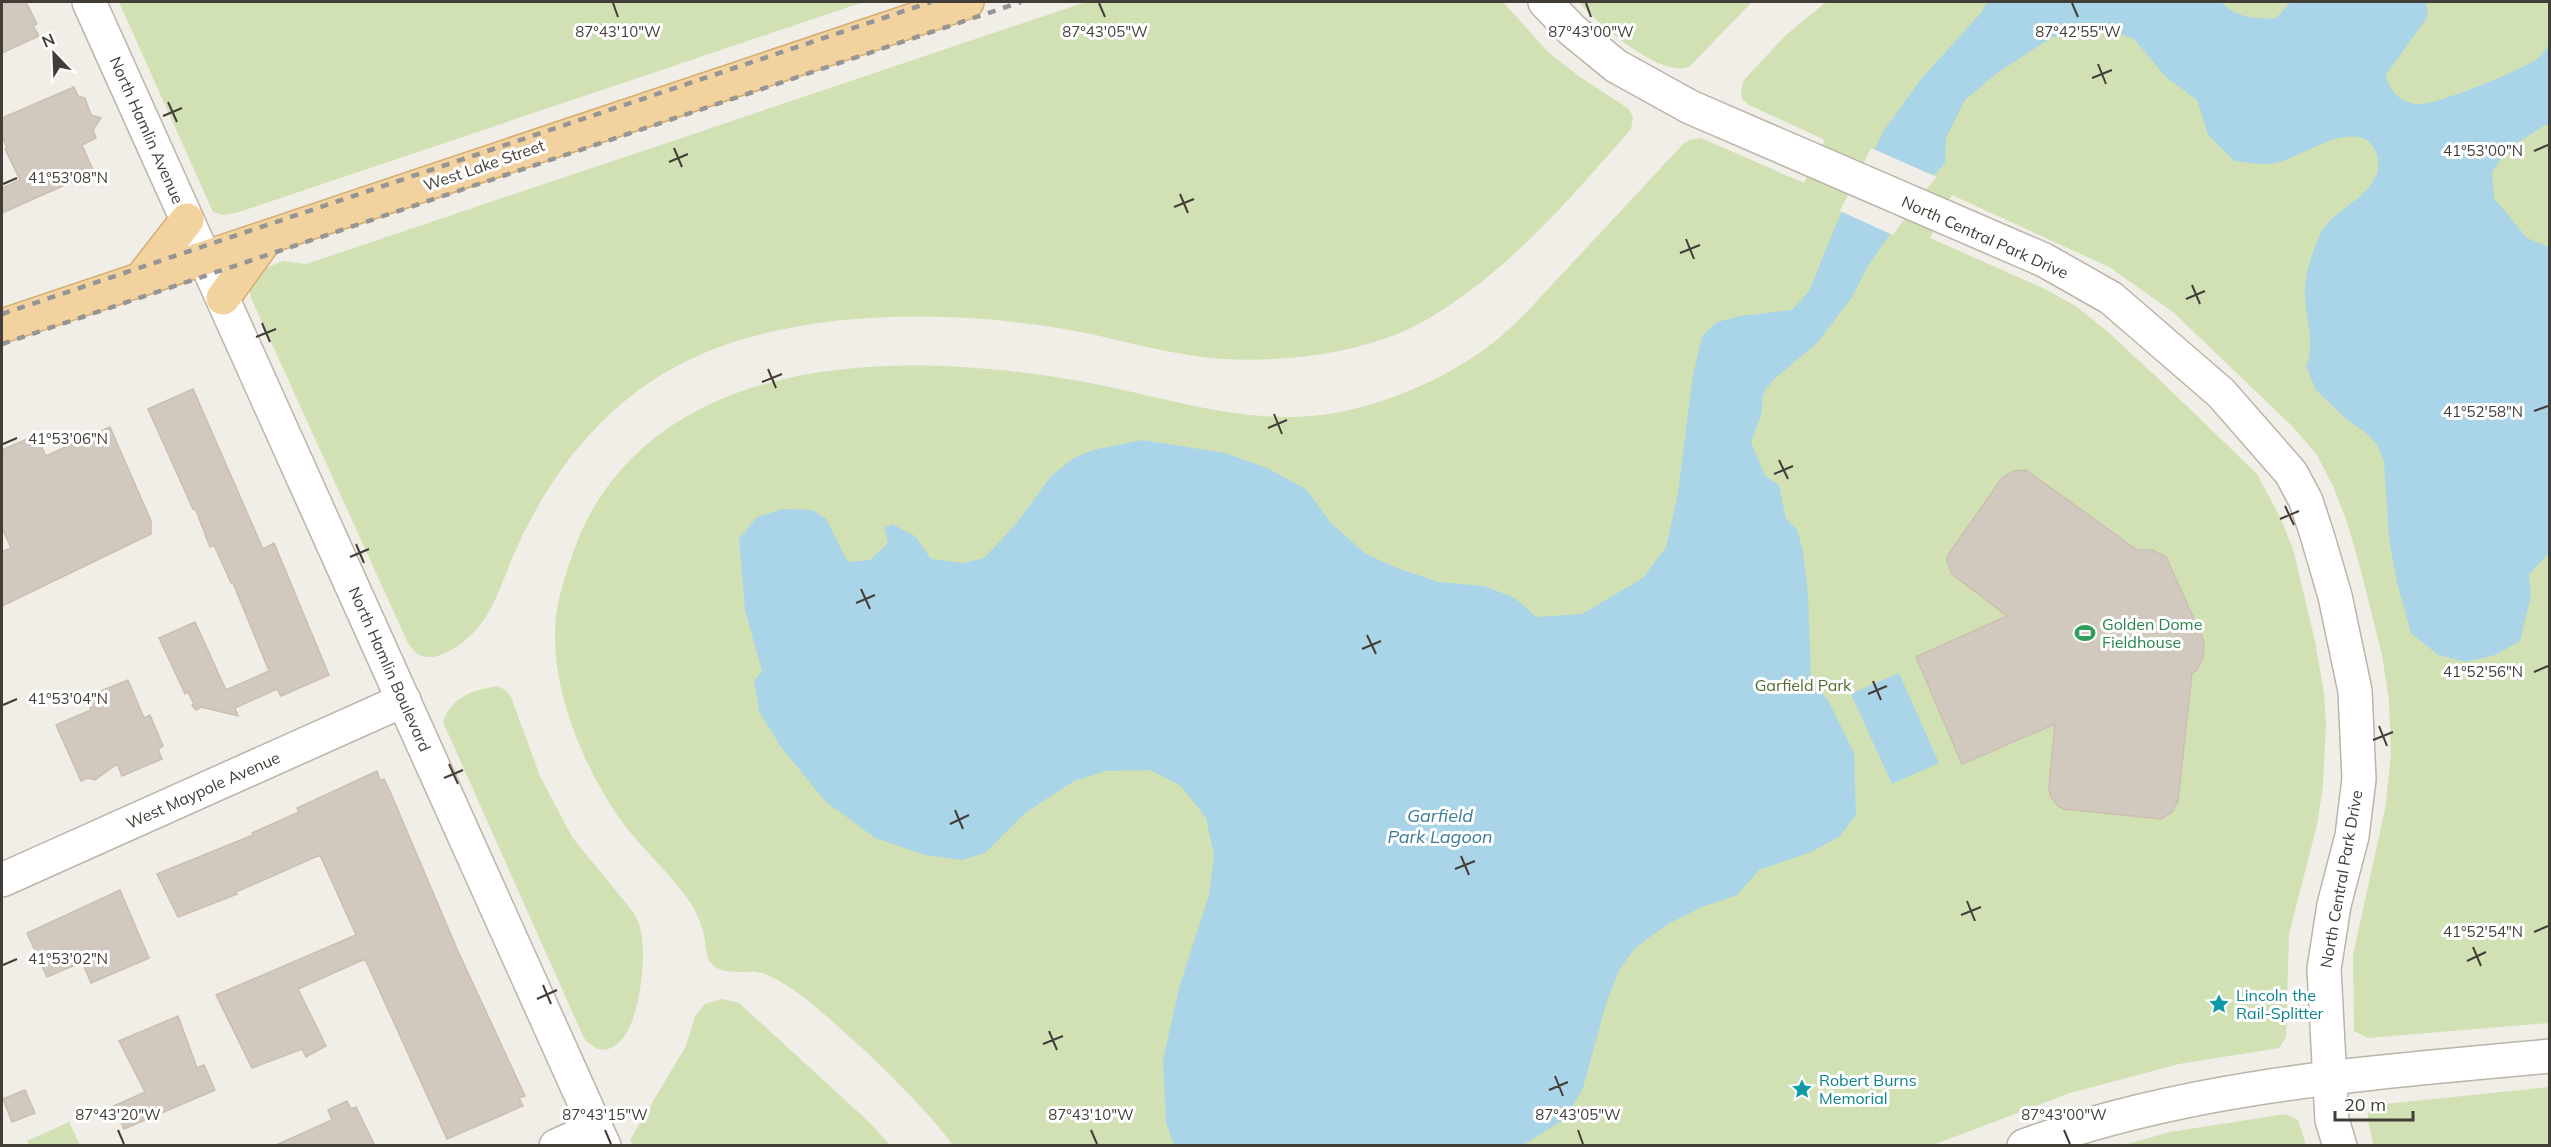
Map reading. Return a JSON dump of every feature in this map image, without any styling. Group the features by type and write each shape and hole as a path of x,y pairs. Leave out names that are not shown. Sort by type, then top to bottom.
{"main road":[{"name":"West Lake Street","path":"2,326 141,279 196,239 267,237 967,2"},
{"path":"196,239 358,186 393,196"},
{"path":"223,298 267,237"}],"street":[{"name":"North Hamlin Avenue","path":"89,2 196,239"},
{"name":"North Central Park Drive","path":"1545,2 1572,30 1616,66 1690,106 2044,260 2111,298 2221,393 2291,473 2306,501 2335,597 2355,691 2359,779 2352,836 2334,905 2324,963 2328,1077 2332,1120 2340,1146"},
{"name":"North Hamlin Boulevard","path":"196,239 600,1137"},
{"name":"West Maypole Avenue","path":"2,880 404,700"},
{"path":"2024,1146 2055,1134 2133,1113 2328,1077 2550,1056"},
{"path":"556,1146 600,1137"}],"green space":[{"path":"119,2 864,2 236,213 223,215 213,212"},
{"path":"1086,2 1503,2 1549,53 1580,77 1629,109 1633,118 1631,129 1561,208 1484,280 1456,301 1403,332 1350,349 1293,358 1211,358 1078,331 1018,322 889,317 846,320 761,334 722,346 687,361 655,379 625,400 575,452 553,481 534,513 494,602 474,632 455,648 439,655 431,657 416,653 407,642 251,298 249,289 256,272 283,261 306,264"},
{"path":"1579,2 1752,2 1689,67 1677,68 1646,57 1614,35"},
{"name":"Garfield Park","path":"1826,2 2549,2 2549,1023 2368,1038 2354,1031 2353,955 2385,809 2391,755 2389,701 2382,655 2361,571 2348,525 2333,486 2317,455 2293,427 2173,312 2109,267 1952,195 1930,238 2047,290 2077,307 2109,333 2257,474 2280,517 2293,549 2315,641 2324,693 2326,724 2323,786 2317,825 2289,934 2286,1037 2279,1048 2179,1064 2070,1093 1933,1145 953,1145 885,1070 799,994 780,981 762,973 729,972 712,964 707,954 701,926 690,902 620,819 591,769 568,712 560,682 556,652 555,623 560,595 583,528 605,490 648,443 700,409 758,386 820,372 885,366 950,366 1014,371 1107,386 1239,414 1273,417 1340,412 1399,395 1456,368 1474,357 1510,328 1684,143 1701,138 1804,183 1825,140 1749,105 1742,99 1741,90 1744,80 1785,36"},
{"path":"498,686 511,697 540,776 572,837 634,913 640,927 643,964 640,992 632,1022 626,1034 618,1044 608,1049 601,1050 584,1038 443,722 451,706 464,696"},
{"path":"722,999 739,1003 868,1121 890,1145 633,1145 630,1140 686,1046 695,1016 705,1004"},
{"path":"2549,1087 2549,1145 2374,1146 2373,1143 2368,1112 2376,1105"},
{"path":"2286,1114 2298,1120 2306,1145 2124,1145 2170,1132"},
{"path":"69,1122 80,1145 29,1145 27,1141"}],"water":[{"name":"Garfield Park Lagoon","path":"1988,2 2222,2 2240,14 2254,18 2276,18 2291,2 2426,2 2428,16 2386,75 2396,95 2405,101 2417,104 2441,100 2510,73 2536,60 2549,44 2549,125 2545,125 2509,148 2492,172 2494,198 2527,238 2549,247 2549,553 2529,574 2531,596 2520,641 2495,655 2467,662 2438,655 2411,633 2397,583 2389,538 2384,462 2377,444 2316,390 2306,366 2310,339 2305,287 2311,257 2324,228 2338,213 2362,194 2375,178 2378,163 2374,148 2365,139 2353,136 2325,143 2270,164 2234,161 2208,135 2197,100 2166,77 2134,39 2106,28 2087,27 2051,38 1997,73 1965,100 1946,138 1945,163 1919,192 1868,266 1852,297 1817,343 1774,379 1764,392 1762,412 1751,442 1765,476 1779,485 1786,519 1797,529 1803,552 1808,594 1811,677 1830,704 1854,753 1856,815 1839,837 1811,852 1759,870 1737,895 1702,907 1668,924 1635,948 1619,970 1606,1004 1583,1088 1565,1119 1523,1145 1174,1145 1166,1122 1163,1060 1179,988 1209,895 1214,855 1206,818 1181,786 1150,770 1106,771 1074,781 1025,813 985,853 962,860 925,855 875,838 825,801 781,747 759,711 754,681 762,671 745,610 739,539 757,517 783,509 813,510 826,519 848,562 870,560 888,543 884,528 892,524 915,536 931,559 964,563 984,558 1016,524 1051,476 1074,458 1093,450 1142,440 1225,453 1267,468 1306,489 1331,523 1366,554 1397,568 1439,582 1484,586 1515,598 1536,617 1582,614 1643,578 1666,547 1678,493 1692,381 1702,336 1717,322 1740,316 1792,310 1809,291 1838,220 1883,132 1921,79 1980,14"},
{"path":"1899,673 1939,763 1892,784 1851,694"}],"pier":[{"path":"1871,148 1937,177 1893,235 1840,211"}],"building":[{"path":"2,2 26,2 37,24 33,26 39,36 2,53"},
{"path":"74,87 78,96 85,98 91,115 101,118 93,130 96,138 82,145 94,172 2,213 2,188 20,180 5,149 7,148 2,136 2,118"},
{"path":"193,389 263,549 274,543 329,675 281,696 277,689 235,708 238,716 201,707 196,710 188,692 185,694 159,638 195,622 226,690 269,671 233,583 214,545 210,547 195,508 193,509 148,409"},
{"path":"110,427 151,521 151,534 2,606 2,552 11,548 2,528 2,450 36,435 46,456"},
{"name":"Golden Dome Fieldhouse","path":"2026,470 2137,550 2153,550 2166,557 2204,641 2203,658 2196,671 2192,673 2178,801 2172,812 2161,819 2064,809 2058,806 2050,796 2049,786 2055,724 1962,764 1916,657 2007,616 1952,574 1947,561 1948,555 2002,478 2013,471"},
{"path":"128,680 144,718 150,715 163,746 158,749 162,759 122,776 117,764 95,780 88,778 81,781 56,725 91,710 86,697"},
{"path":"377,771 380,780 384,779 389,789 457,949 525,1096 519,1098 523,1106 447,1139 365,959 298,989 326,1046 306,1057 302,1049 252,1068 216,995 356,935 320,855 236,892 237,894 178,917 157,874 253,835 252,833 299,812 297,808"},
{"path":"120,890 149,958 91,983 82,962 47,977 27,933"},
{"path":"178,1016 197,1068 204,1065 215,1090 124,1129 114,1106 145,1092 119,1041"},
{"path":"25,1090 35,1113 12,1122 3,1099"},
{"path":"347,1101 351,1109 356,1107 375,1146 274,1146 332,1120 328,1110"}],"railway":[{"path":"2,314 931,2"},
{"path":"2,344 1021,2"}],"place":[{"name":"Golden Dome Fieldhouse","path":"2085,633"},
{"name":"Lincoln the Rail-Splitter","path":"2219,1004"},
{"name":"Robert Burns Memorial","path":"1802,1089"}]}
